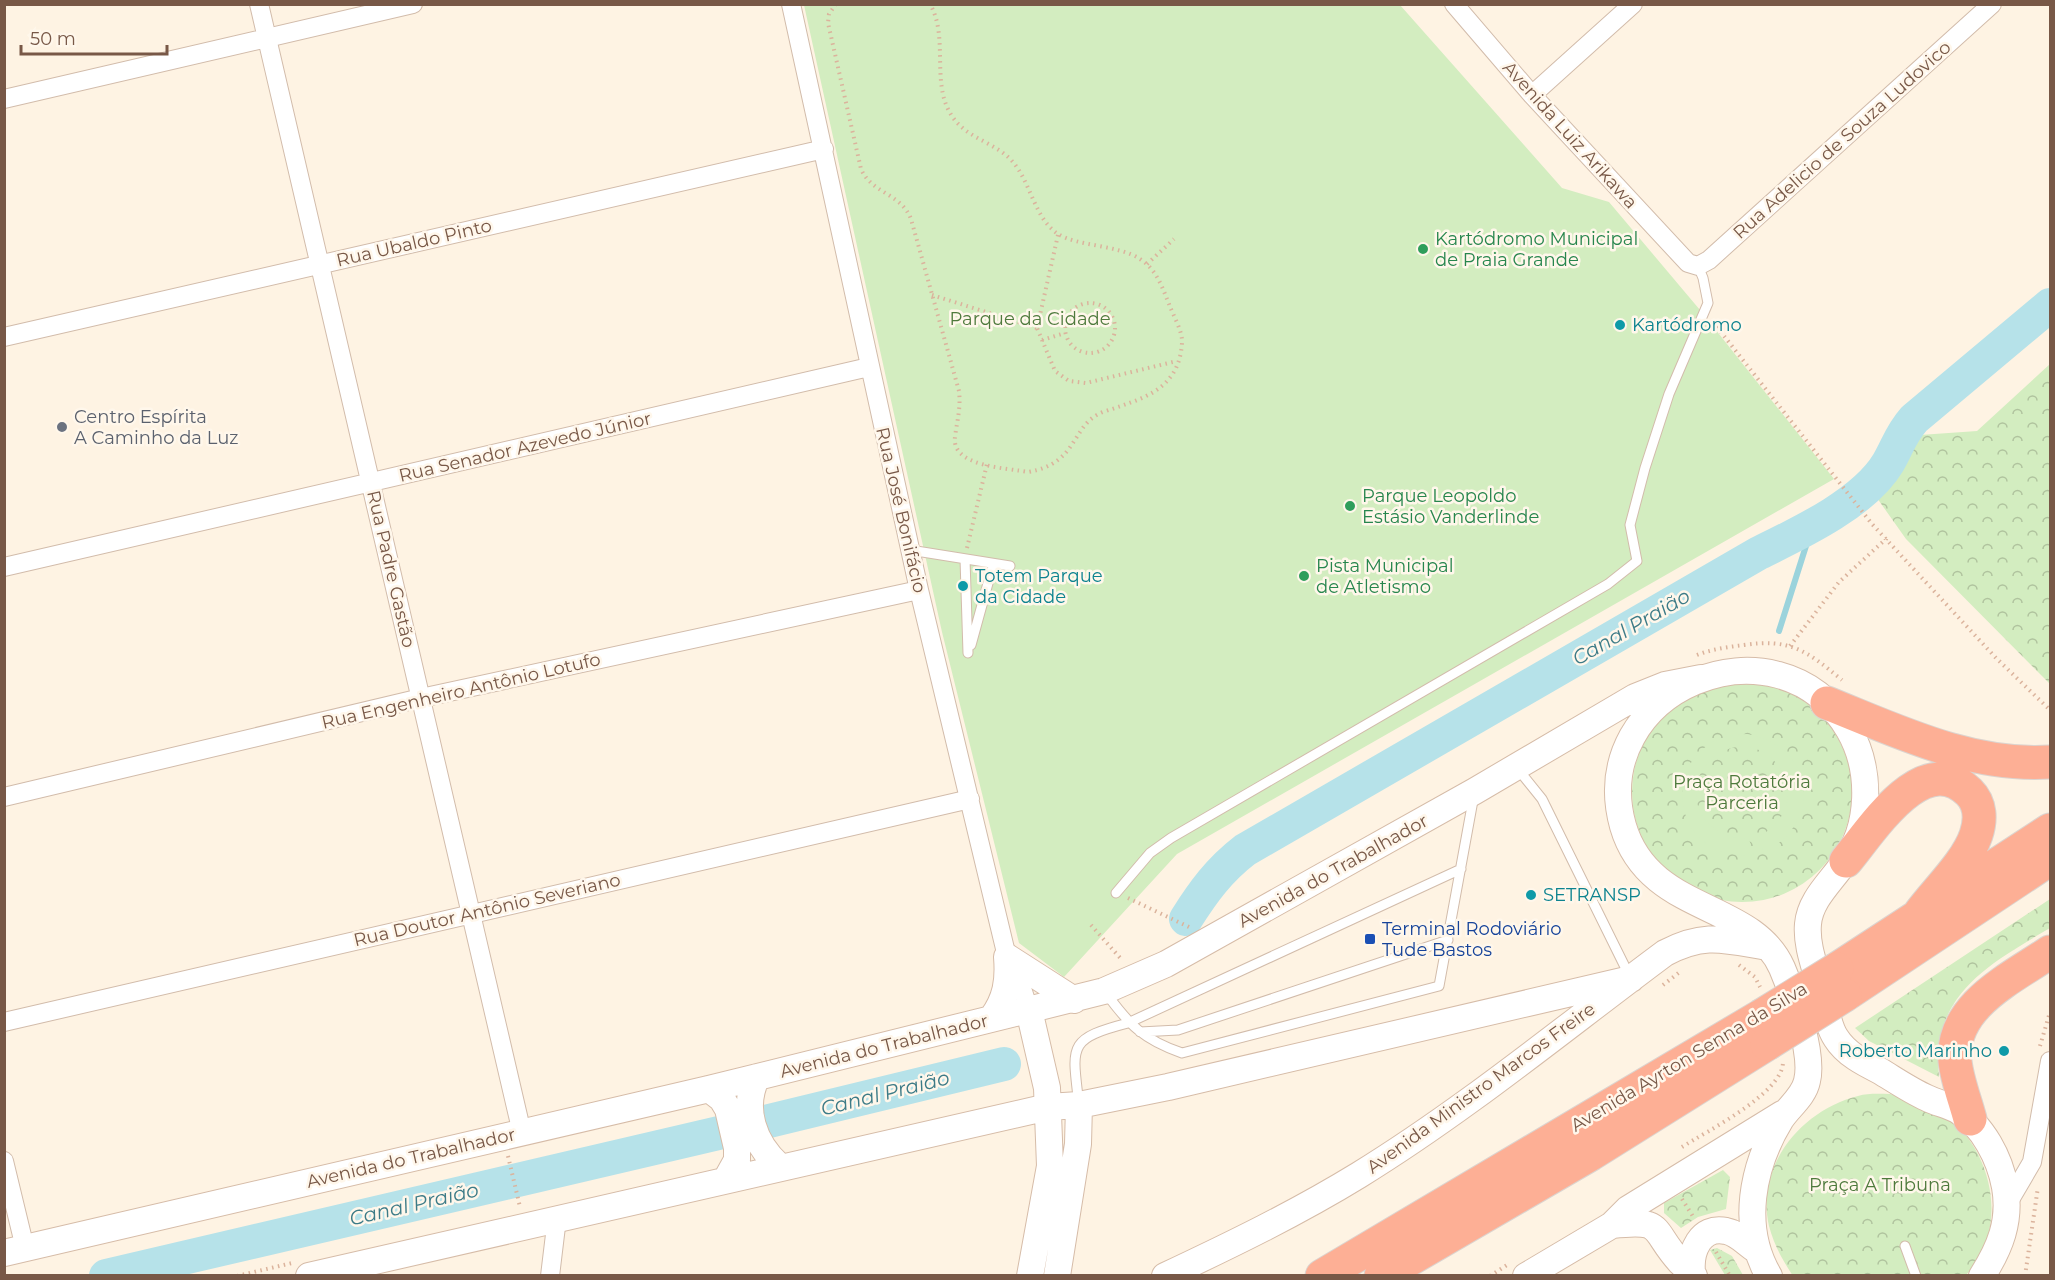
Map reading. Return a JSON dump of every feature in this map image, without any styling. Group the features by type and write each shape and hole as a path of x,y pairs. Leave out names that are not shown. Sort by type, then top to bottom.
{"highway":[{"path":"1837,693 1947,751 1999,760 2050,762"},
{"path":"1846,861 1892,805 1909,790 1930,779 1951,781 1968,791 1976,801 1980,816 1976,835 1969,850 1920,913"},
{"name":"Avenida Ayrton Senna da Silva","path":"1841,982 1920,913 2050,830"},
{"name":"Avenida Ayrton Senna da Silva","path":"1322,1275 1764,1030 2050,859"},
{"path":"1970,1119 1955,1061 1957,1035 1962,1022 1969,1012 1995,990 2050,952"},
{"name":"Avenida Ayrton Senna da Silva","path":"1381,1275 1591,1154 1764,1030"}],"main road":[{"path":"1769,1275 1755,1249 1753,1204 1756,1179 1766,1148 1785,1112 1806,1086 1810,1067 1809,1051 1780,964 1752,931 1683,898 1638,859 1623,825 1619,788 1626,752 1644,719 1696,668 1772,674 1805,687 1837,693 1862,762 1866,796 1860,830 1846,861 1814,903 1808,922 1809,939 1834,1036 1859,1060 1970,1119 1995,1153 2003,1174 2008,1203 2003,1236 1994,1258 1982,1275"},
{"name":"Avenida do Trabalhador","path":"15,1250 709,1089 1104,991 1138,978 1475,791 1635,697 1665,685 1696,668"},
{"name":"Avenida Ministro Marcos Freire","path":"1165,1275 1240,1240 1360,1174 1439,1122 1665,953 1684,944 1718,937 1765,946"},
{"path":"1007,957 1074,1000"},
{"path":"992,1018 1004,997 1009,973 1007,957"},
{"path":"309,1275 779,1166 1048,1107 1079,1105 1192,1082 1631,979"},
{"path":"1029,1010 1044,1072 1050,1166 1030,1275"},
{"path":"738,1107 757,1077"},
{"path":"709,1089 738,1107 748,1146"},
{"path":"1057,1275 1078,1144 1079,1105"},
{"path":"1526,1275 1612,1225 1628,1209 1785,1112"},
{"path":"748,1146 764,1153 779,1166"},
{"path":"727,1178 736,1160 748,1146"},
{"path":"1612,1225 1642,1222 1656,1227 1680,1262 1693,1274"},
{"path":"1693,1274 1691,1257 1695,1244 1716,1232 1724,1231 1734,1234 1755,1249"},
{"path":"2003,1236 2007,1257 2004,1275"}],"street":[{"name":"Rua Padre Gastão","path":"260,4 522,1133"},
{"path":"4,99 413,4"},
{"name":"Rua José Bonifácio","path":"791,4 919,590 1007,957 1019,979 1029,1010"},
{"name":"Avenida Luiz Arikawa","path":"1454,4 1532,95 1693,265"},
{"path":"1532,95 1634,4"},
{"name":"Rua Adelicio de Souza Ludovico","path":"1693,265 1709,260 1992,4"},
{"name":"Rua Ubaldo Pinto","path":"4,337 824,149"},
{"name":"Rua Senador Azevedo Júnior","path":"4,567 869,367"},
{"name":"Rua Engenheiro Antônio Lotufo","path":"4,797 421,698 919,590"},
{"name":"Rua Doutor Antônio Severiano","path":"4,1022 970,799"},
{"path":"2008,1203 2032,1162 2050,1061"},
{"path":"4,1161 15,1250"},
{"path":"550,1275 557,1218"}],"lane":[{"path":"1116,893 1150,853 1171,838 1608,584 1637,561 1630,525 1644,468 1669,394 1708,303 1703,278 1693,265"},
{"path":"910,550 1010,566"},
{"path":"965,559 968,653 993,565"},
{"path":"1516,766 1542,799 1631,979"},
{"path":"1104,991 1128,1023 1157,1044 1182,1053 1439,986 1475,791"},
{"path":"1079,1105 1074,1057 1080,1041 1094,1032 1128,1023 1461,869"},
{"path":"1140,1032 1178,1030 1448,940"},
{"path":"1905,1246 1916,1275"}],"path":[{"path":"836,4 828,23 861,169 872,185 895,197 909,213 959,391 961,404 955,438 956,448 968,460 1028,472 1055,464 1069,451 1092,418 1157,392 1171,376 1183,341 1162,286 1147,264 1132,254 1058,235 1041,213 1029,186 1012,161 1001,151 968,132 948,109 942,90 939,30 930,4"},
{"path":"1058,235 1037,328 1055,371 1075,382 1086,383 1178,361"},
{"path":"1147,264 1174,239"},
{"path":"932,295 1037,328"},
{"path":"1089,303 1106,309 1114,324 1111,341 1098,351 1080,351 1073,347 1065,333 1067,317 1072,310 1089,303"},
{"path":"1708,303 1711,320 1872,524 1996,658 2050,710"},
{"path":"1042,340 1065,333"},
{"path":"965,559 987,464"},
{"path":"1790,646 1839,582 1887,538"},
{"path":"1696,668 1723,647 1770,641 1805,652 1837,693"},
{"path":"1116,893 1197,930"},
{"path":"1090,925 1138,978"},
{"path":"510,1161 518,1198"}],"green space":[{"name":"Parque Leopoldo Estásio Vanderlinde","path":"804,5 1400,5 1562,188 1609,202 1700,310 1834,479 1177,854 1064,977 1019,943 942,632"},
{"path":"2050,364 2050,684 1906,539 1877,498 1920,435 1977,431"},
{"name":"Praça Rotatória Parceria","path":"1731,682 1753,682 1784,690 1803,700 1820,714 1834,731 1844,750 1850,770 1852,792 1850,814 1844,834 1834,853 1820,870 1803,884 1774,898 1753,902 1731,902 1710,898 1690,889 1672,877 1657,862 1636,824 1632,803 1632,781 1636,760 1645,740 1657,722 1672,707 1710,686"},
{"path":"1747,734 1770,741 1787,753 1798,768 1804,786 1803,804 1796,823 1783,839 1764,853 1758,837 1778,822 1787,804 1787,785 1780,768 1768,755 1751,748 1732,748 1713,758 1701,773 1696,797 1698,808 1709,825 1727,835 1749,839 1754,855 1724,852 1702,840 1688,821 1682,798 1685,775 1697,755 1717,740"},
{"path":"2050,899 2050,928 1986,969 1968,985 1954,1003 1944,1024 1939,1049 1939,1077 1869,1041 1855,1028"},
{"name":"Praça A Tribuna","path":"1890,1094 1920,1101 1940,1111 1962,1131 1975,1149 1985,1169 1990,1191 1991,1213 1988,1235 1980,1256 1966,1275 1793,1276 1779,1252 1769,1226 1767,1203 1769,1182 1776,1162 1787,1143 1818,1114 1838,1103 1858,1096"},
{"path":"1723,1170 1730,1177 1726,1209 1698,1217 1681,1228 1664,1213 1664,1203"},
{"path":"1717,1248 1732,1256 1743,1275 1725,1275 1710,1250"}],"waterway":[{"name":"Canal Praião","path":"1186,919 1212,882 1245,850 1759,553 1830,516 1847,504 1877,478 1914,419 2050,305"},
{"path":"1779,631 1812,527"},
{"name":"Canal Praião","path":"765,1122 1004,1064"},
{"name":"Canal Praião","path":"106,1276 723,1132"}],"place":[{"name":"Kartódromo Municipal de Praia Grande","path":"1423,249"},
{"name":"Kartódromo","path":"1620,325"},
{"name":"Centro Espírita A Caminho da Luz","path":"62,427"},
{"name":"Parque Leopoldo Estásio Vanderlinde","path":"1350,506"},
{"name":"Pista Municipal de Atletismo","path":"1304,576"},
{"name":"Totem Parque da Cidade","path":"963,586"},
{"name":"SETRANSP","path":"1531,895"},
{"name":"Terminal Rodoviário Tude Bastos","path":"1370,939"},
{"name":"Roberto Marinho","path":"2004,1051"}],"park label":[{"name":"Parque da Cidade","path":"1030,319"}]}
